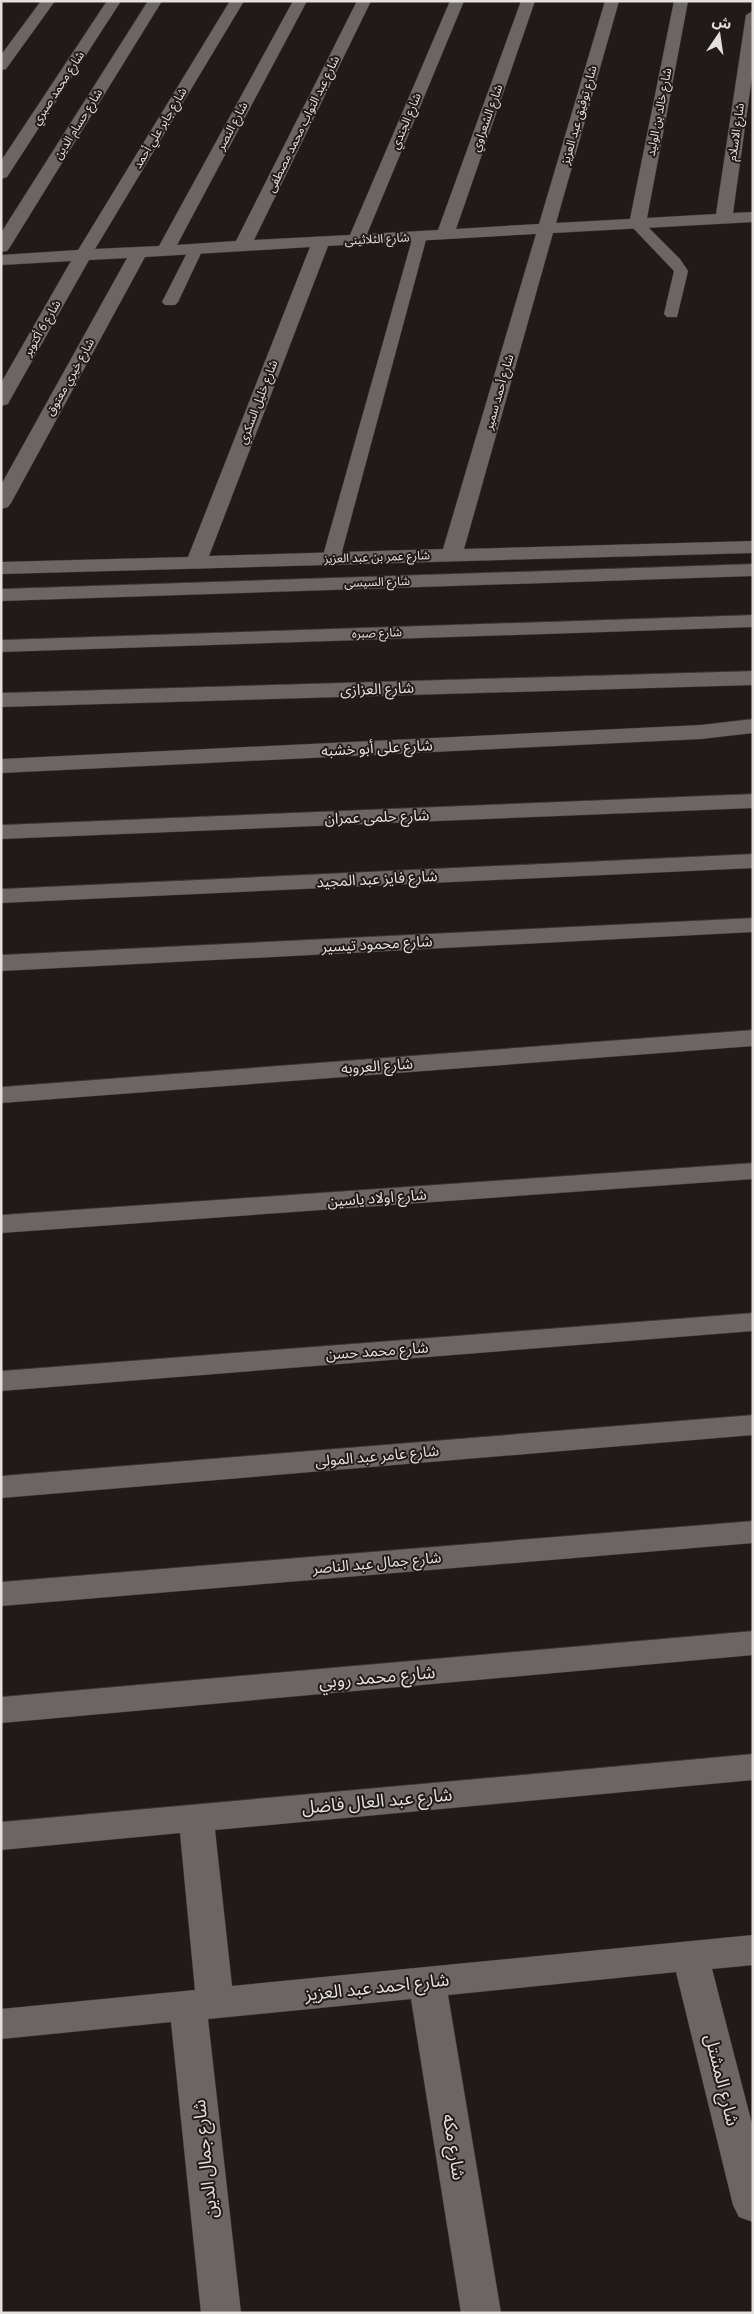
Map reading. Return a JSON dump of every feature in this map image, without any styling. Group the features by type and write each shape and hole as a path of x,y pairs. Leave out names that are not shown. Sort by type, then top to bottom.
{"street":[{"path":"1,66 48,1"},
{"name":"شارع محمد صبري","path":"1,174 114,1"},
{"name":"شارع حسام الدين","path":"1,246 155,1"},
{"name":"شارع جابر علي أحمد","path":"83,256 237,1"},
{"name":"شارع النصر","path":"165,251 300,1"},
{"name":"شارع عبد التواب محمد مصطفى","path":"242,246 364,1"},
{"name":"شارع الجندي","path":"356,240 457,1"},
{"name":"شارع الشعراوي","path":"444,235 528,1"},
{"name":"شارع توفيق عبد العزيز","path":"546,229 612,1"},
{"name":"شارع خالد بن الوليد","path":"637,224 681,1"},
{"name":"شارع الاسلام","path":"724,219 753,15"},
{"name":"شارع الثلاثينى","path":"1,260 753,217"},
{"name":"شارع أحمد سمير","path":"452,555 546,229"},
{"name":"شارع خليل السكري","path":"196,562 321,242"},
{"name":"شارع خيري معتوق","path":"1,503 140,252"},
{"name":"شارع 6 أكتوبر","path":"1,400 83,256"},
{"name":"شارع عمر بن عبد العزيز","path":"1,568 753,547"},
{"name":"شارع السيسى","path":"1,595 753,570"},
{"name":"شارع صبره","path":"1,646 753,621"},
{"name":"شارع العزازى","path":"1,700 753,678"},
{"name":"شارع على أبو خشبه","path":"1,766 701,732 753,726"},
{"name":"شارع حلمى عمران","path":"1,832 753,801"},
{"name":"شارع فايز عبد المجيد","path":"1,896 753,861"},
{"name":"شارع محمود تيسير","path":"1,963 753,925"},
{"name":"شارع العروبه","path":"1,1095 753,1038"},
{"name":"شارع اولاد ياسين","path":"1,1224 753,1171"},
{"name":"شارع محمد حسن","path":"1,1381 753,1322"},
{"name":"شارع عامر عبد المولى","path":"1,1486 753,1426"},
{"name":"شارع جمال عبد الناصر","path":"1,1594 753,1532"},
{"name":"شارع محمد روبي","path":"1,1710 753,1643"},
{"name":"شارع عبد العال فاضل","path":"1,1836 753,1767"},
{"name":"شارع جمال الدين","path":"196,1818 202,2004 221,2313"},
{"name":"شارع احمد عبد العزيز","path":"1,2024 753,1950"},
{"name":"شارع المشتل","path":"690,1956 753,2204"},
{"name":"شارع مكه","path":"426,1982 481,2313"}],"lane":[{"path":"637,224 675,262 681,271 672,314"},
{"path":"331,559 420,236"},
{"path":"170,302 196,249"}]}
